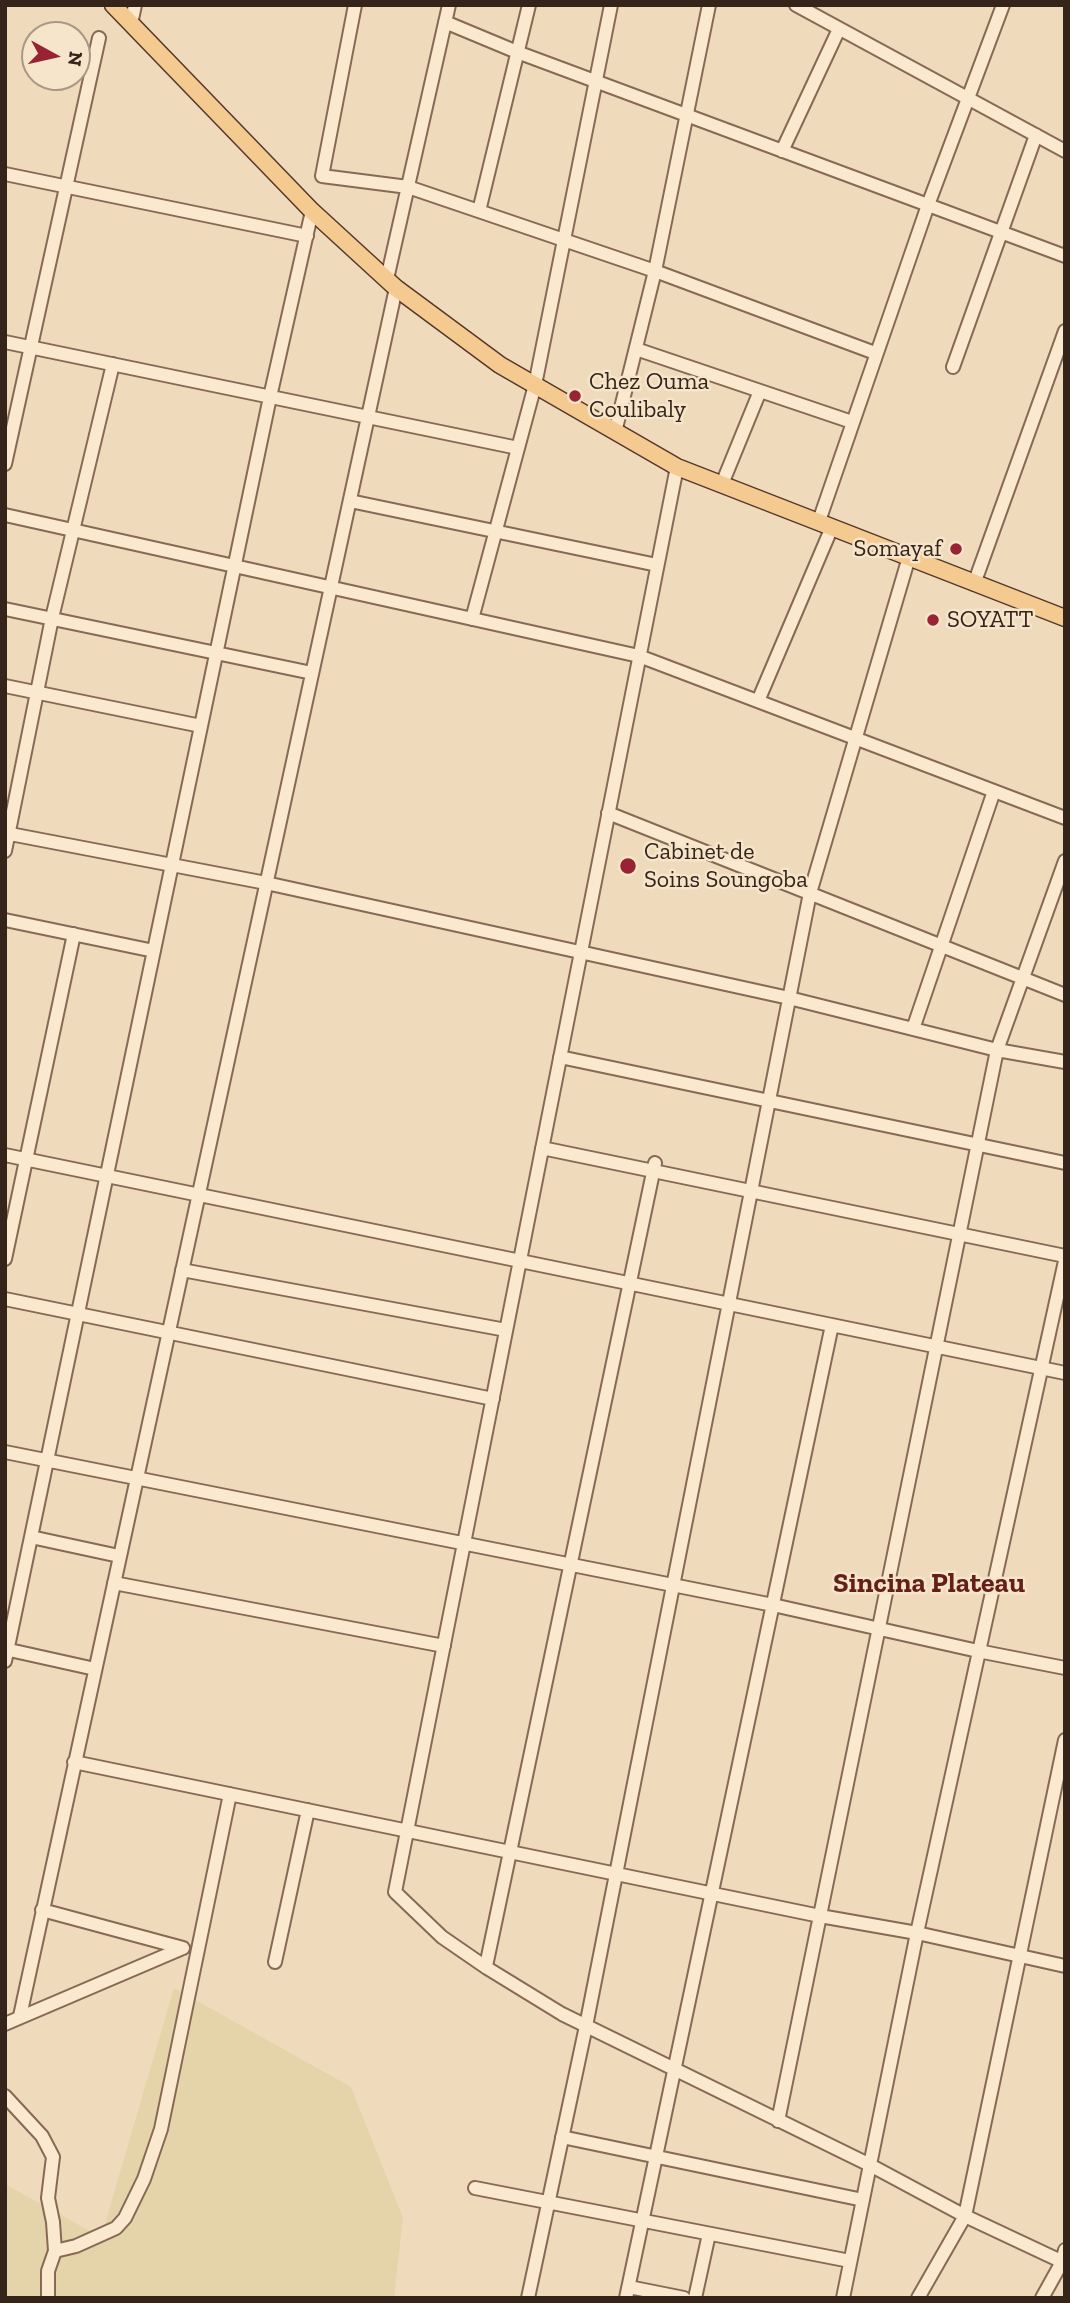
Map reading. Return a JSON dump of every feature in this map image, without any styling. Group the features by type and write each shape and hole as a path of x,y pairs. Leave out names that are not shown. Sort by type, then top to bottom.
{"main road":[{"path":"113,5 312,211 392,284 500,365 677,467 1065,618"}],"street":[{"path":"131,24 135,5"},
{"path":"355,5 323,176 408,187 655,271 875,353"},
{"path":"20,2016 368,417 408,187 449,5"},
{"path":"479,211 528,5"},
{"path":"472,619 535,385 611,5"},
{"path":"615,432 655,271 709,5"},
{"path":"796,5 1065,150"},
{"path":"758,701 825,524 852,422 875,353 968,98 998,7"},
{"path":"445,22 517,52 1065,256"},
{"path":"782,151 839,29"},
{"path":"5,464 99,38"},
{"path":"953,367 1036,135"},
{"path":"5,174 307,236"},
{"path":"95,1669 6,1654 312,211"},
{"path":"974,584 1065,331"},
{"path":"5,342 518,448"},
{"path":"636,349 852,422"},
{"path":"5,851 52,618 113,364"},
{"path":"722,484 760,391"},
{"path":"677,467 395,1892 442,1937 562,2014 870,2165 965,2216 1064,2258 1042,2298"},
{"path":"350,501 657,565"},
{"path":"5,515 639,656 1065,818"},
{"path":"528,2298 586,2026 810,893 909,557"},
{"path":"5,609 312,673"},
{"path":"5,686 201,726"},
{"path":"913,1029 994,791"},
{"path":"608,813 1065,995"},
{"path":"7,833 267,883 789,998 997,1050 1065,1062"},
{"path":"778,2121 997,1050 1065,861"},
{"path":"5,920 154,951"},
{"path":"5,1259 74,934"},
{"path":"560,1057 1065,1163"},
{"path":"542,1148 654,1167 751,1192 959,1234 1065,1259 917,1933 843,2298"},
{"path":"5,1155 1065,1373"},
{"path":"486,1966 654,1167"},
{"path":"182,1270 506,1330"},
{"path":"5,1299 492,1399"},
{"path":"684,2298 627,2292 832,1325"},
{"path":"5,1452 773,1605 1065,1668"},
{"path":"31,1537 119,1556"},
{"path":"114,1583 444,1646"},
{"path":"918,2298 965,2216 1065,1740"},
{"path":"74,1762 820,1916 917,1933 1065,1966"},
{"path":"55,2251 76,2246 116,2228 125,2218 144,2179 161,2129 229,1794"},
{"path":"275,1962 308,1810"},
{"path":"42,1910 197,1952"},
{"path":"5,2024 183,1948"},
{"path":"5,2096 42,2136 53,2157 48,2198 55,2251 48,2271 48,2298"},
{"path":"562,2137 863,2200"},
{"path":"475,2188 850,2261"},
{"path":"695,2298 709,2234"}],"shaded area":[{"path":"174,1988 351,2087 403,2218 394,2298 5,2298 5,2184 101,2237"}],"place":[{"name":"Chez Ouma Coulibaly","path":"575,396"},
{"name":"Somayaf","path":"956,549"},
{"name":"SOYATT","path":"933,620"},
{"name":"Cabinet de Soins Soungoba","path":"628,866"}],"district":[{"name":"Sincina Plateau","path":"929,1584"}]}
